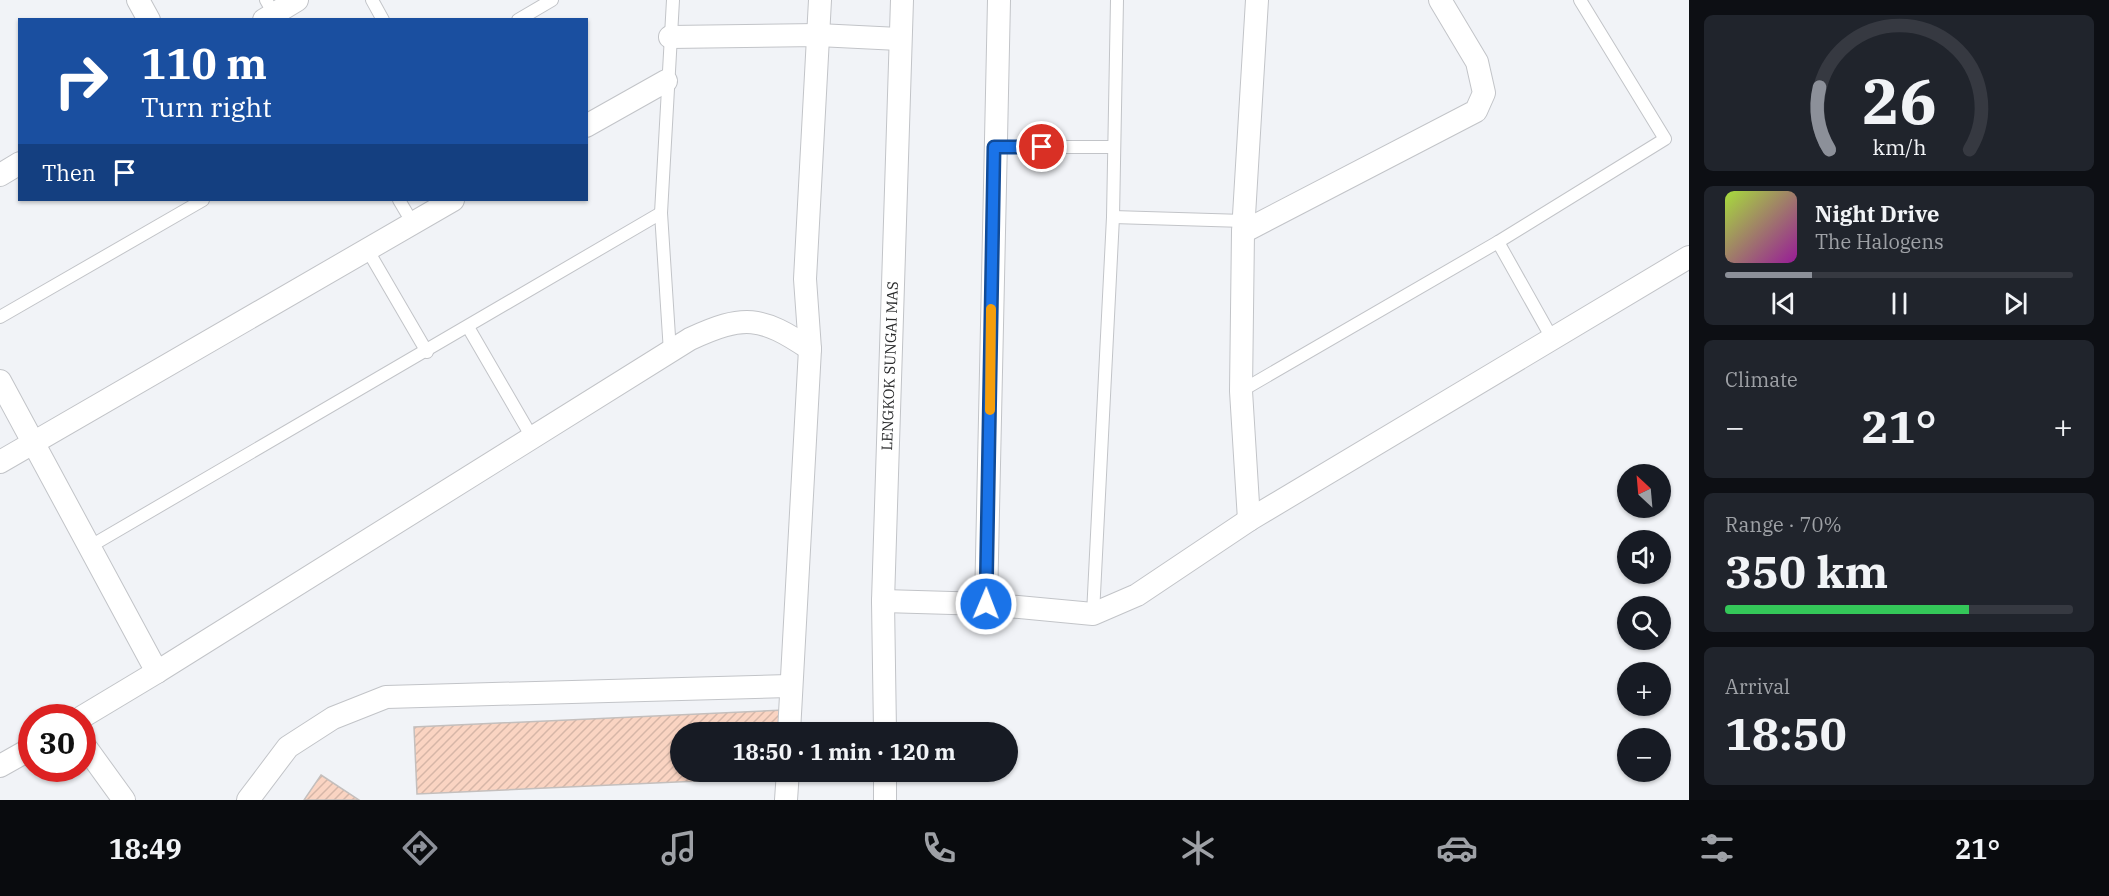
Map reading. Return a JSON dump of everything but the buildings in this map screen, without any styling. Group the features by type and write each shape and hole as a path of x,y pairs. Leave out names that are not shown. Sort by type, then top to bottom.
{"street":[{"path":"138,0 148,18"},
{"path":"268,11 297,0"},
{"path":"789,722 789,686 810,349 805,279 820,0"},
{"name":"LENGKOK SUNGAI MAS","path":"885,722 883,601 902,0"},
{"path":"986,604 994,147 999,0"},
{"path":"1249,520 1241,391 1243,227 1257,0"},
{"path":"1243,227 1476,111 1484,93 1477,62 1440,0"},
{"path":"670,37 819,35 899,39"},
{"path":"588,125 666,81"},
{"path":"0,175 18,164"},
{"path":"0,462 451,201"},
{"path":"883,601 986,604 1093,614 1137,595 1249,520 1689,257"},
{"path":"96,709 670,352 722,324 748,321 781,329 810,349"},
{"path":"0,381 157,672"},
{"path":"248,800 288,747 333,718 386,697 789,686"},
{"path":"0,766 18,756"},
{"path":"96,761 124,800"},
{"path":"786,800 787,782"},
{"path":"885,782 885,800"}],"lane":[{"path":"372,0 382,18"},
{"path":"521,18 552,0"},
{"path":"670,352 661,213 666,81 673,0"},
{"path":"1093,614 1113,217 1117,0"},
{"path":"1241,391 1498,242 1666,137 1580,0"},
{"path":"994,147 1113,147"},
{"path":"0,317 201,201"},
{"path":"400,201 412,222"},
{"path":"89,547 427,352 661,213"},
{"path":"1113,217 1243,227"},
{"path":"1498,242 1553,340"},
{"path":"367,249 427,352"},
{"path":"468,327 533,439"}],"slow traffic":[{"path":"990,410 991,309"}],"route":[{"path":"986,604 994,147 1042,147"}]}
